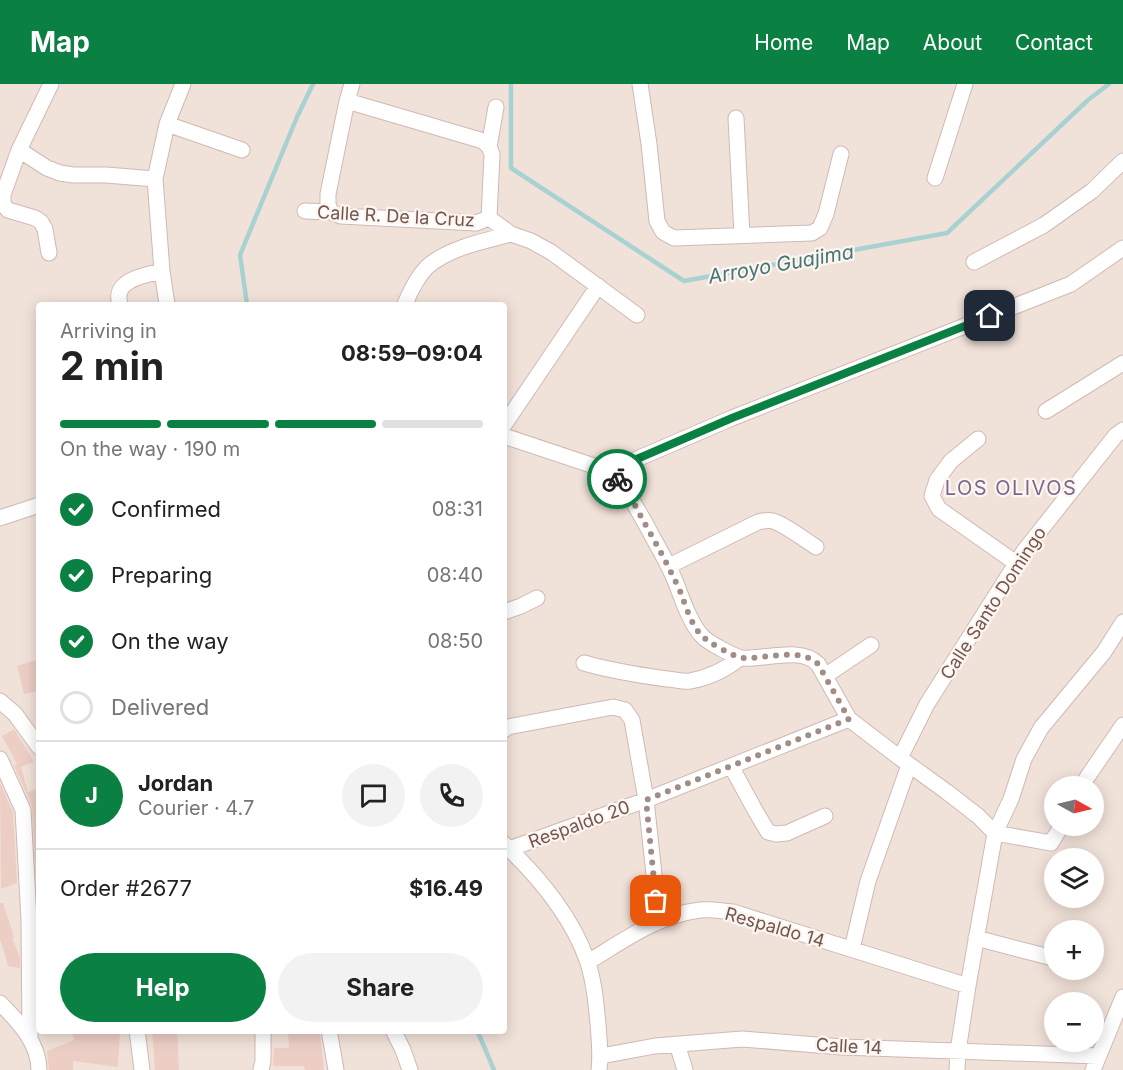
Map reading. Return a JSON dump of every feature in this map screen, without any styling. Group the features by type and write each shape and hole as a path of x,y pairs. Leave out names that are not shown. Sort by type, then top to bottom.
{"street":[{"path":"49,253 45,229 41,222 8,210 3,204 3,195 19,150 51,84"},
{"path":"167,302 155,179 167,124 183,84"},
{"path":"331,212 328,205 328,194 352,84"},
{"path":"640,84 657,221 663,232 674,238 812,233 820,228 826,214 842,154"},
{"path":"935,178 965,84"},
{"path":"347,101 484,142 492,154 489,219"},
{"path":"489,147 496,107"},
{"path":"736,118 742,236"},
{"path":"167,124 242,150"},
{"path":"19,150 46,168 60,173 155,179"},
{"path":"974,262 1044,225 1092,190 1123,161"},
{"name":"Calle R. De la Cruz","path":"304,211 331,212 341,216 476,223 489,219 511,234 531,241 550,252 637,315"},
{"path":"406,302 427,267 451,252 511,234"},
{"path":"609,471 732,418 1071,284 1123,248"},
{"path":"120,302 119,294 124,285 131,280 162,271"},
{"path":"507,421 598,286"},
{"path":"1046,411 1123,363"},
{"name":"Calle Santo Domingo","path":"852,949 868,880 905,762 927,704 1024,551 1116,435 1123,430"},
{"path":"507,437 609,471 621,483 669,566 694,623 702,636 711,643 740,658 794,655 813,659 849,719 978,816 995,833 1050,843 1056,836"},
{"path":"978,439 951,461 937,480 932,495 939,509 1016,563"},
{"path":"0,518 36,506"},
{"path":"669,566 758,522 773,521 780,524 816,547"},
{"path":"507,611 537,598"},
{"path":"957,1070 968,986 995,833 1011,799 1024,759 1041,728 1104,652 1123,622"},
{"path":"825,676 871,645"},
{"path":"584,663 613,671 688,681 716,673 740,658"},
{"path":"0,701 15,714 36,743"},
{"path":"507,728 613,707 625,710 632,720 646,800 658,921"},
{"name":"Respaldo 20","path":"507,847 646,800 849,719"},
{"path":"1088,776 1123,725"},
{"path":"0,759 22,810 29,920 30,1037"},
{"path":"731,766 768,832 788,834 825,816"},
{"path":"507,847 551,894 573,927 588,962 596,1001 600,1063"},
{"name":"Respaldo 14","path":"588,962 658,921 700,910 716,910 733,912 968,986"},
{"path":"976,938 1044,956"},
{"path":"1096,1063 1123,997"},
{"path":"0,1003 30,1037 39,1060 39,1070"},
{"path":"138,1034 142,1070"},
{"path":"261,1070 263,1034"},
{"path":"330,1034 336,1070"},
{"path":"395,1034 404,1050 410,1070"},
{"name":"Calle 14","path":"600,1063 678,1044 742,1039 842,1047 958,1051 1096,1063"},
{"path":"678,1044 685,1070"}],"shaded area":[{"path":"0,84 1123,84 1123,1070 0,1070"}],"building":[{"path":"36,660 36,692 24,694 17,666"},
{"path":"14,729 34,762 21,767 28,792 36,789 36,877 32,806 14,766 17,764 2,736"},
{"path":"0,783 13,812 17,883 1,889"},
{"path":"0,903 3,903 14,937 12,938 20,957 20,968 8,966 0,941"},
{"path":"73,1034 120,1034 118,1067 73,1061 73,1070 49,1070 47,1051 74,1040"},
{"path":"152,1034 177,1034 179,1070 155,1070"},
{"path":"288,1034 320,1034 324,1070 305,1070 304,1066 273,1066 274,1048 289,1048"}],"waterway":[{"path":"247,302 240,255 313,84"},
{"name":"Arroyo Guajima","path":"511,84 511,168 684,281 947,233 1088,100 1109,84"},
{"path":"479,1034 494,1070"}],"way so far":[{"path":"617,479 629,495 669,566 702,636 740,658 794,655 813,659 849,719 646,800 656,901"}],"district":[{"name":"LOS OLIVOS","path":"1011,488"}],"route":[{"path":"617,479 609,471 732,418 990,316"}]}
